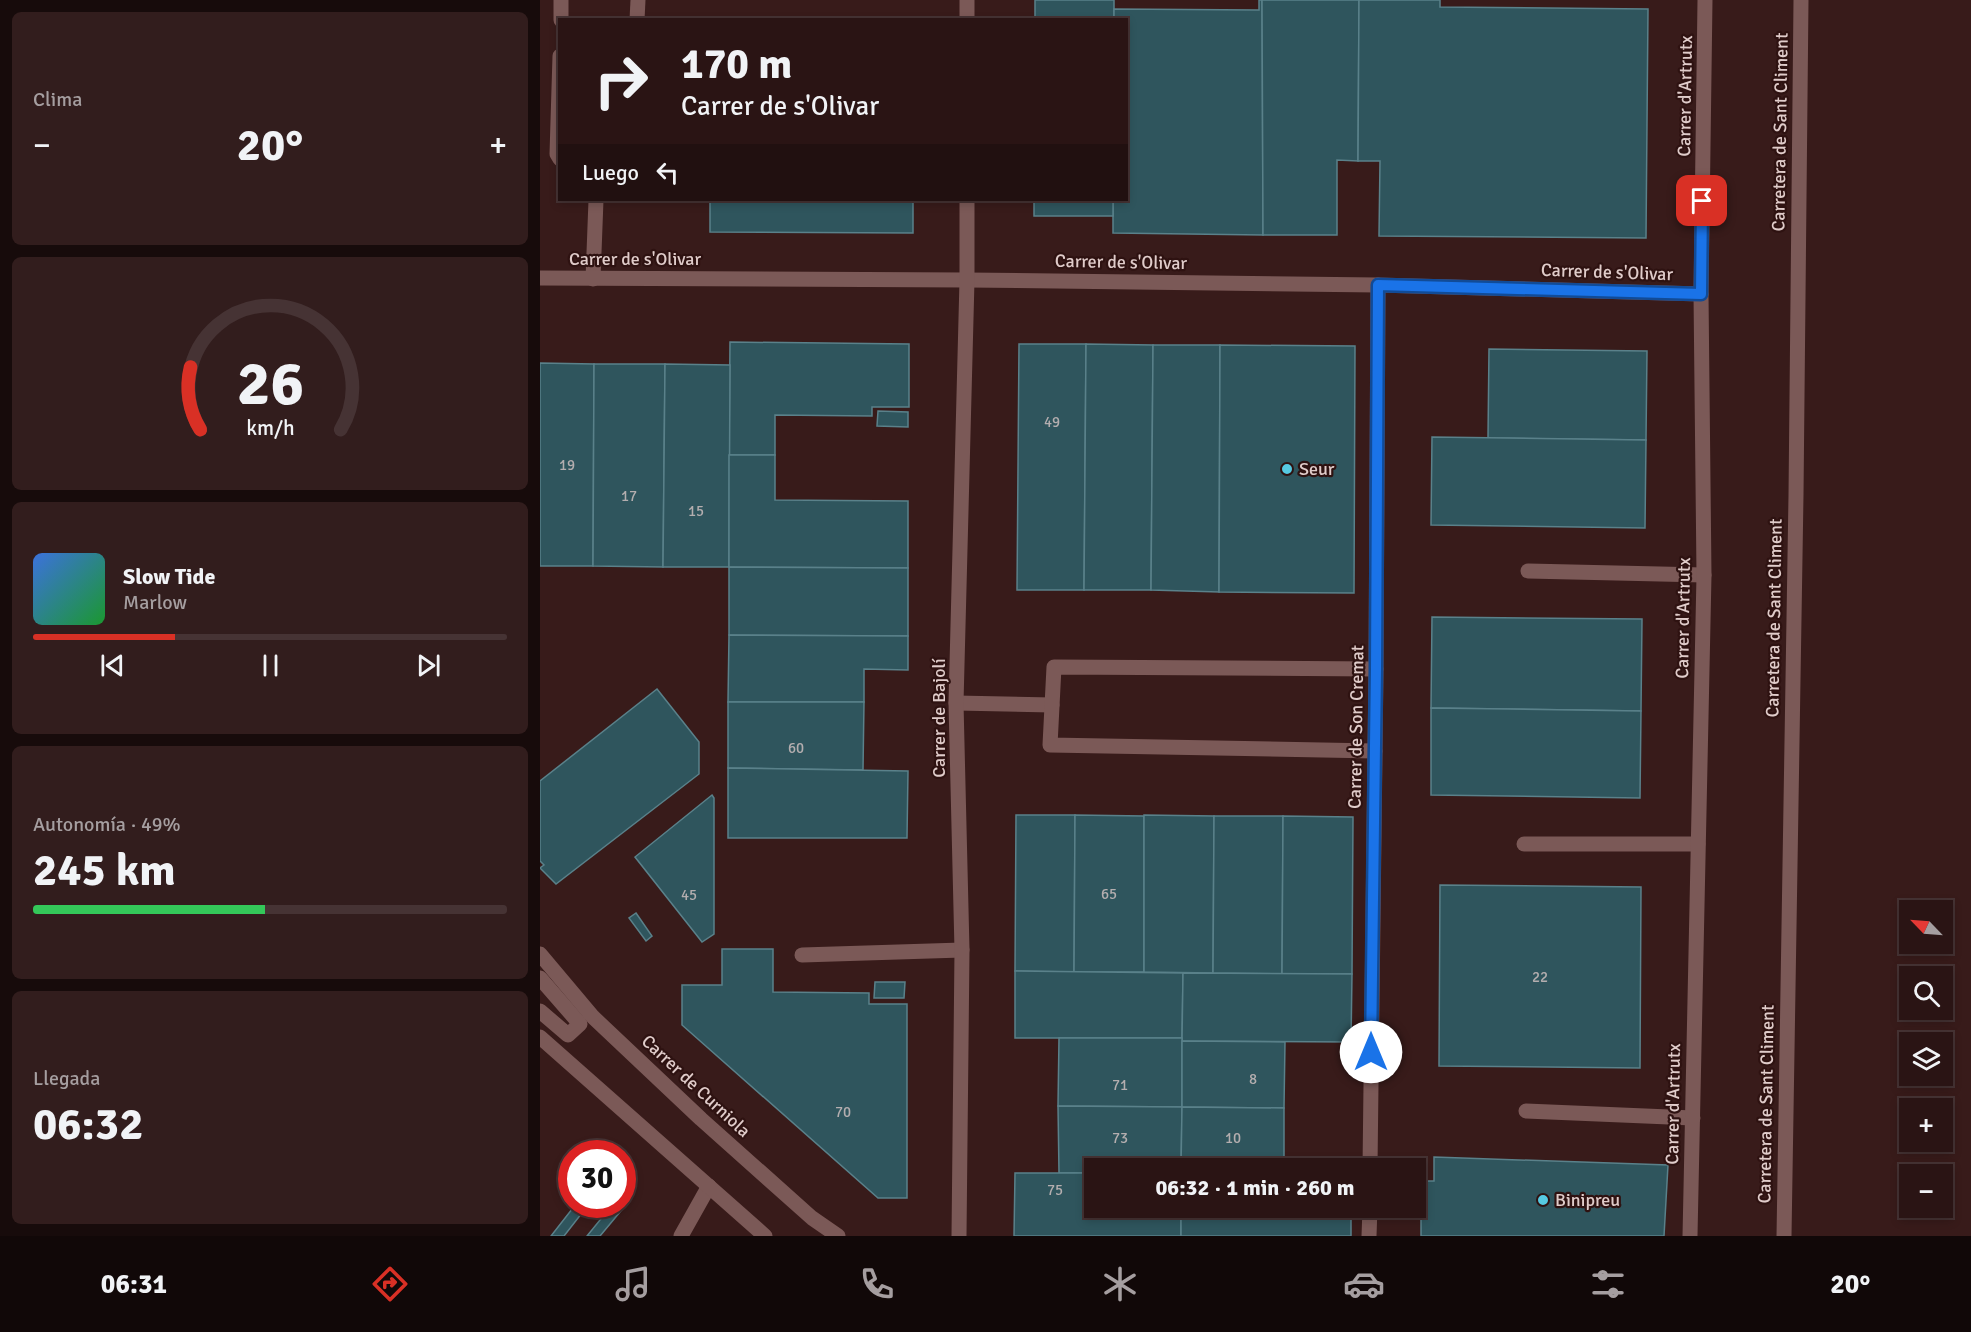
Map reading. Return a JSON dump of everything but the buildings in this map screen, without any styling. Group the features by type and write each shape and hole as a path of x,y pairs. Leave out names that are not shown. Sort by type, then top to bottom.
{"street":[{"path":"561,0 561,18"},
{"path":"637,18 638,0"},
{"path":"968,0 968,18"},
{"name":"Carrer d'Artrutx","path":"1690,1236 1704,574 1701,294 1705,0"},
{"name":"Carretera de Sant Climent","path":"1784,1236 1796,507 1801,0"},
{"path":"558,121 558,156"},
{"path":"593,279 596,201"},
{"name":"Carrer de Bajolí","path":"959,1236 962,950 956,703 967,201"},
{"name":"Carrer de s'Olivar","path":"540,278 1378,285 1701,294"},
{"name":"Carrer de Son Cremat","path":"1370,1158 1378,285"},
{"path":"1528,571 1704,574"},
{"path":"1375,751 1050,745 1054,667 1376,669"},
{"path":"956,703 1052,705"},
{"path":"1524,844 1698,844"},
{"path":"802,955 962,950"},
{"name":"Carrer de Curniola","path":"540,954 593,1017 701,1119 812,1218 838,1236"},
{"path":"540,978 580,1024 568,1035 540,1011"},
{"path":"540,1037 765,1236"},
{"path":"1526,1111 1693,1118"},
{"path":"681,1236 709,1186"},
{"path":"1369,1236 1370,1218"}],"place":[{"name":"Seur","path":"1287,469"},
{"name":"Binipreu","path":"1543,1200"}],"route":[{"path":"1371,1052 1378,285 1701,294 1702,201"}]}
